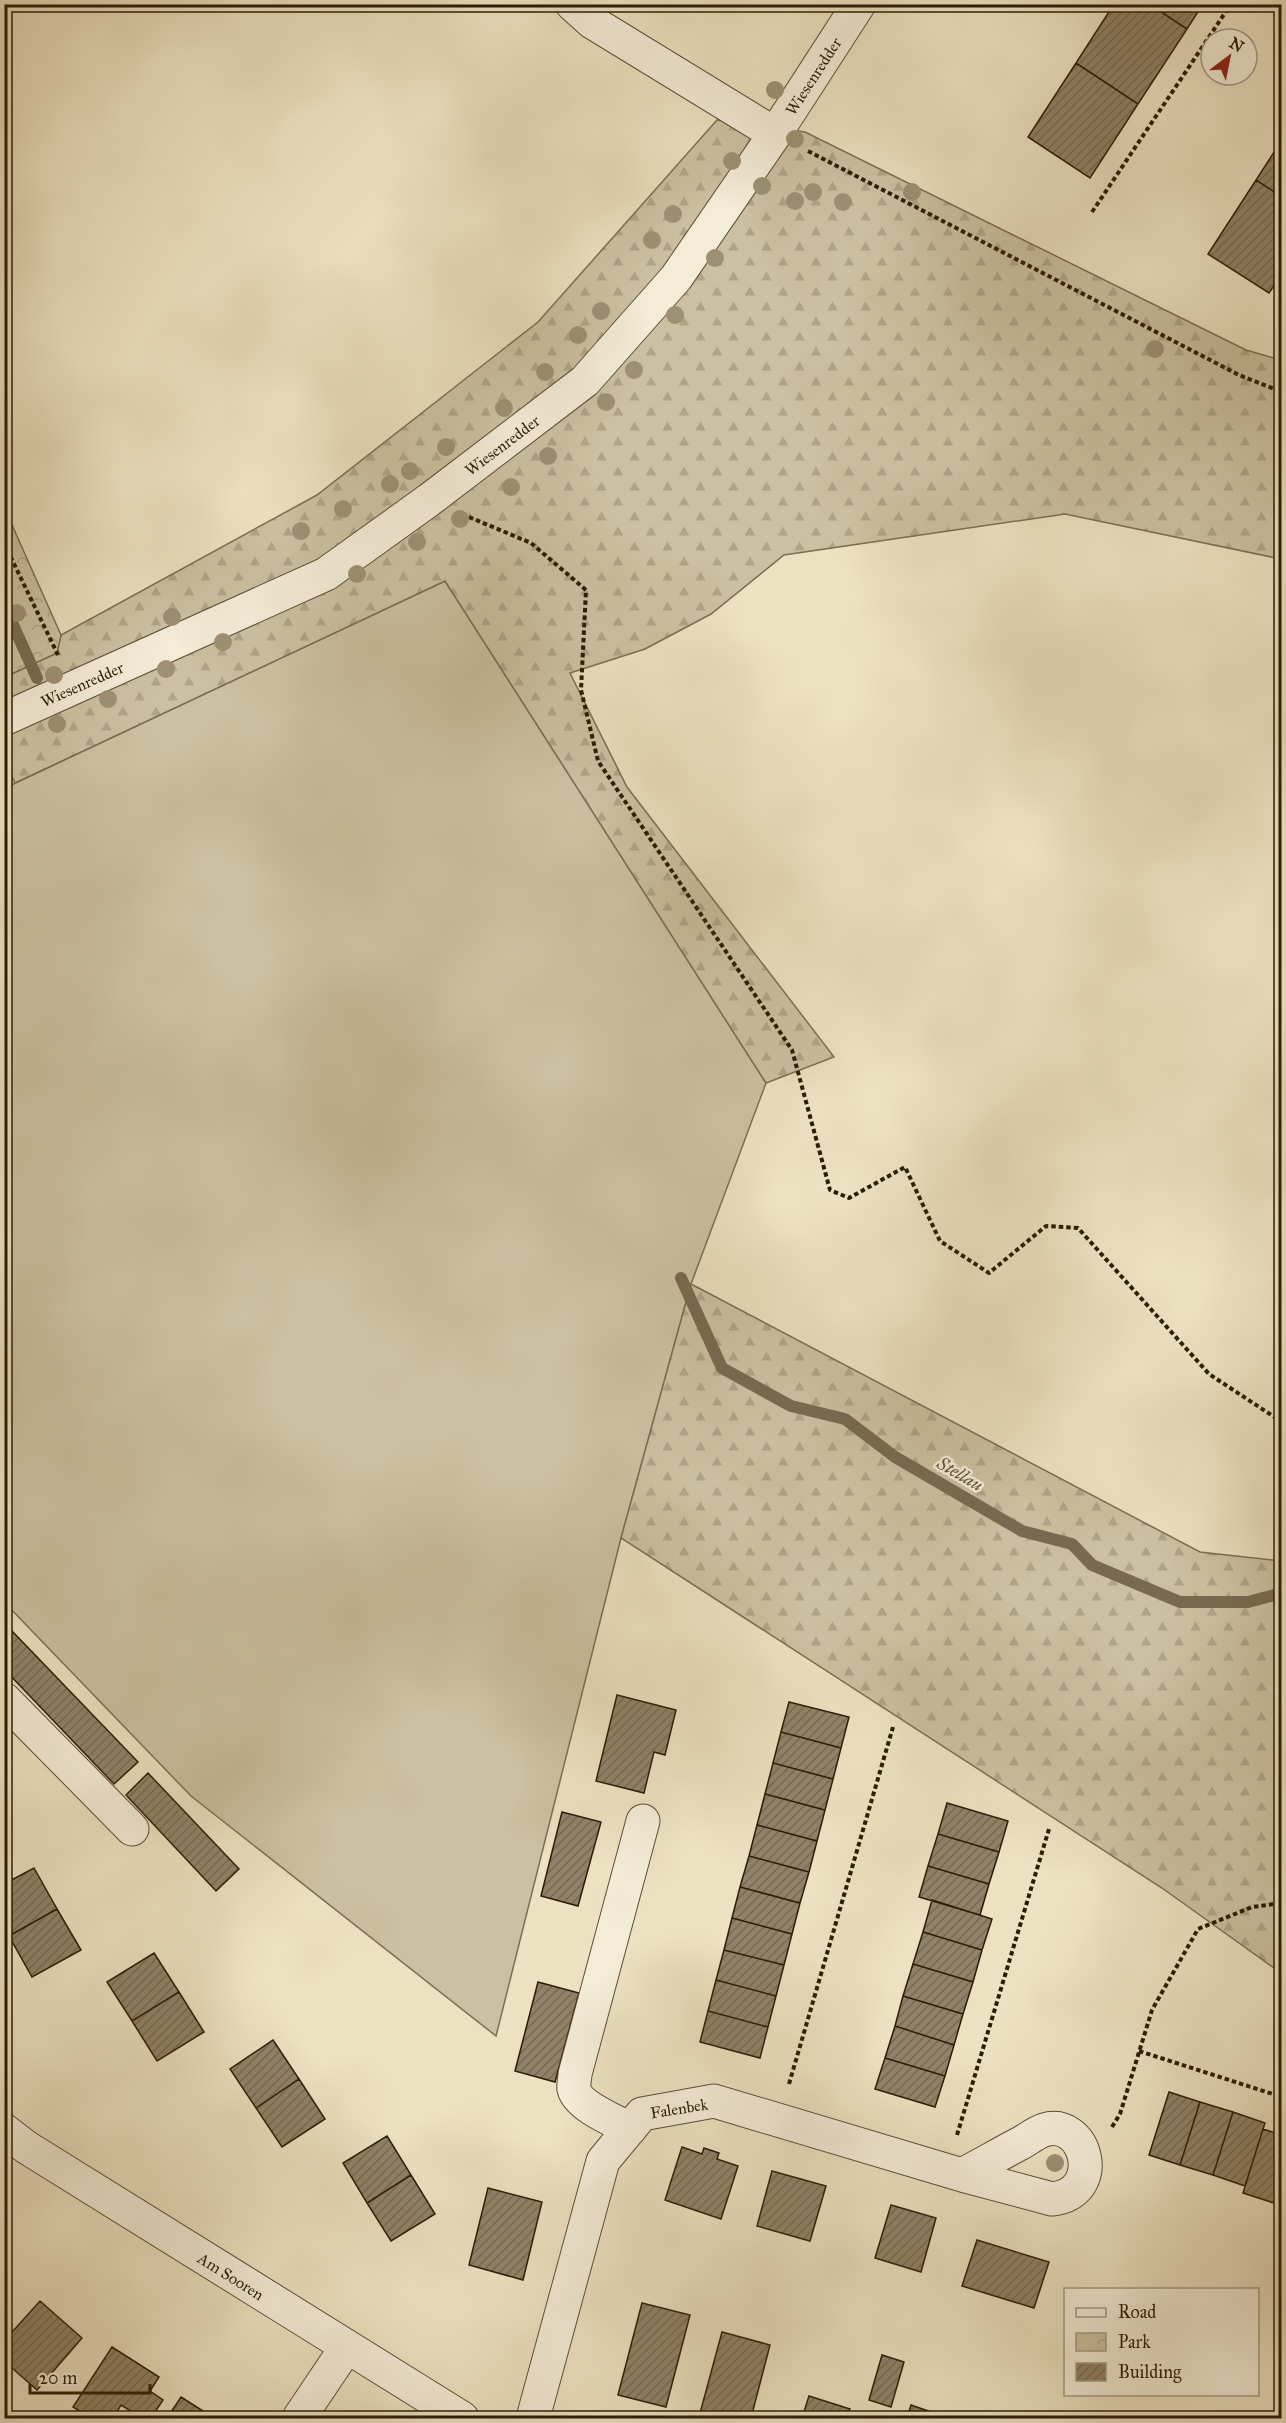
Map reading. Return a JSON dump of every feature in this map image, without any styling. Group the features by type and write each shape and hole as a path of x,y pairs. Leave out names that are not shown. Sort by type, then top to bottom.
{"street":[{"path":"572,4 592,22 775,134"},
{"name":"Wiesenredder","path":"4,719 326,574 429,500 585,381 676,278 775,134 859,4"},
{"path":"4,1699 132,1829"},
{"path":"630,2129 587,2106 578,2098 573,2088 643,1821"},
{"name":"Falenbek","path":"533,2418 603,2161 642,2114 714,2101 954,2173 1052,2199 1062,2198 1078,2187 1086,2169"},
{"name":"Am Sooren","path":"4,2130 26,2147 462,2418"},
{"path":"954,2173 1044,2130 1065,2132 1074,2138 1086,2157 1086,2169"},
{"path":"299,2418 346,2348"}],"path":[{"path":"1092,212 1232,4"},
{"path":"775,134 1229,370 1281,392"},
{"path":"1276,317 1281,310"},
{"path":"429,500 531,543 586,590 580,690 598,760 792,1050 830,1190 849,1198 905,1167 940,1241 989,1273 1046,1226 1078,1228 1209,1374 1281,1422"},
{"path":"4,543 74,688"},
{"path":"779,2120 892,1727"},
{"path":"954,2173 1049,1829"},
{"path":"1086,2169 1120,2114 1152,2010 1198,1929 1252,1907 1281,1903"},
{"path":"1139,2051 1281,2097"}],"green space":[{"path":"717,120 805,132 1246,350 1281,360 1281,559 1065,514 784,555 711,614 645,649 570,673 627,787 834,1057 766,1083 445,581 15,783 5,762 5,677 57,653 61,635 317,495 538,322"},
{"path":"4,507 61,635 57,653 5,677"},
{"path":"445,581 766,1083 691,1284 621,1538 496,2036 191,1796 5,1603 5,788"},
{"path":"691,1284 1200,1552 1281,1561 1281,1973 1162,1888 621,1538"}],"building":[{"path":"1114,4 1149,4 1187,29 1138,104 1076,63"},
{"path":"1149,4 1203,4 1187,29"},
{"path":"1076,63 1138,104 1090,178 1028,137"},
{"path":"1282,140 1282,197 1256,180"},
{"path":"1256,180 1282,197 1282,274 1269,293 1208,254"},
{"path":"12,1631 138,1762 114,1784 4,1669 4,1638"},
{"path":"617,1695 676,1710 665,1755 654,1752 644,1793 596,1781"},
{"path":"789,1702 849,1717 841,1748 781,1732"},
{"path":"781,1732 841,1748 833,1779 773,1763"},
{"path":"773,1763 833,1779 825,1810 765,1794"},
{"path":"148,1773 239,1869 216,1891 126,1795"},
{"path":"765,1794 825,1810 817,1841 757,1825"},
{"path":"947,1803 1008,1821 999,1852 938,1834"},
{"path":"562,1812 601,1822 578,1906 541,1896"},
{"path":"757,1825 817,1841 809,1872 749,1856"},
{"path":"938,1834 999,1852 989,1884 928,1866"},
{"path":"749,1856 809,1872 800,1903 740,1887"},
{"path":"928,1866 989,1884 980,1915 919,1897"},
{"path":"34,1868 57,1909 9,1936 4,1929 4,1884"},
{"path":"740,1887 800,1903 792,1934 732,1918"},
{"path":"932,1900 992,1919 982,1950 923,1932"},
{"path":"57,1909 81,1950 32,1977 9,1936"},
{"path":"732,1918 792,1934 784,1965 724,1950"},
{"path":"923,1932 982,1950 973,1982 913,1964"},
{"path":"724,1950 784,1965 776,1996 716,1980"},
{"path":"154,1953 179,1992 132,2021 107,1982"},
{"path":"913,1964 973,1982 963,2014 903,1996"},
{"path":"716,1980 776,1996 768,2027 708,2011"},
{"path":"538,1982 579,1993 555,2082 515,2071"},
{"path":"179,1992 204,2032 157,2061 132,2021"},
{"path":"903,1996 963,2014 954,2045 895,2026"},
{"path":"708,2011 768,2027 760,2058 700,2042"},
{"path":"895,2026 954,2045 945,2076 885,2058"},
{"path":"273,2040 299,2079 256,2108 230,2069"},
{"path":"885,2058 945,2076 935,2107 875,2089"},
{"path":"299,2079 325,2119 282,2147 256,2108"},
{"path":"1169,2092 1200,2102 1180,2165 1149,2155"},
{"path":"1200,2102 1233,2112 1213,2175 1180,2165"},
{"path":"1233,2112 1265,2123 1245,2186 1213,2175"},
{"path":"1263,2129 1282,2135 1282,2179 1274,2203 1243,2193"},
{"path":"387,2136 411,2175 367,2203 343,2163"},
{"path":"682,2147 702,2154 704,2148 719,2153 717,2159 738,2166 721,2219 665,2200"},
{"path":"772,2171 826,2186 810,2241 757,2226"},
{"path":"411,2175 435,2214 391,2241 367,2203"},
{"path":"1282,2179 1282,2205 1274,2203"},
{"path":"488,2188 542,2202 523,2280 469,2265"},
{"path":"891,2205 936,2218 921,2272 875,2258"},
{"path":"977,2240 1049,2262 1034,2308 962,2286"},
{"path":"40,2301 82,2338 37,2390 4,2361 4,2341"},
{"path":"642,2303 690,2315 666,2407 618,2395"},
{"path":"722,2332 770,2345 751,2418 699,2417"},
{"path":"112,2347 159,2377 150,2391 163,2400 151,2418 142,2418 121,2405 113,2418 91,2418 73,2407"},
{"path":"882,2355 904,2362 891,2407 869,2400"},
{"path":"809,2396 850,2409 847,2418 802,2418"},
{"path":"181,2397 214,2418 167,2418"},
{"path":"911,2405 937,2414 936,2418 907,2418"}],"waterway":[{"name":"Stellau","path":"4,605 37,678"},
{"name":"Stellau","path":"681,1278 722,1368 791,1406 845,1419 895,1457 1022,1531 1072,1544 1092,1565 1180,1602 1248,1602 1282,1593"}]}
